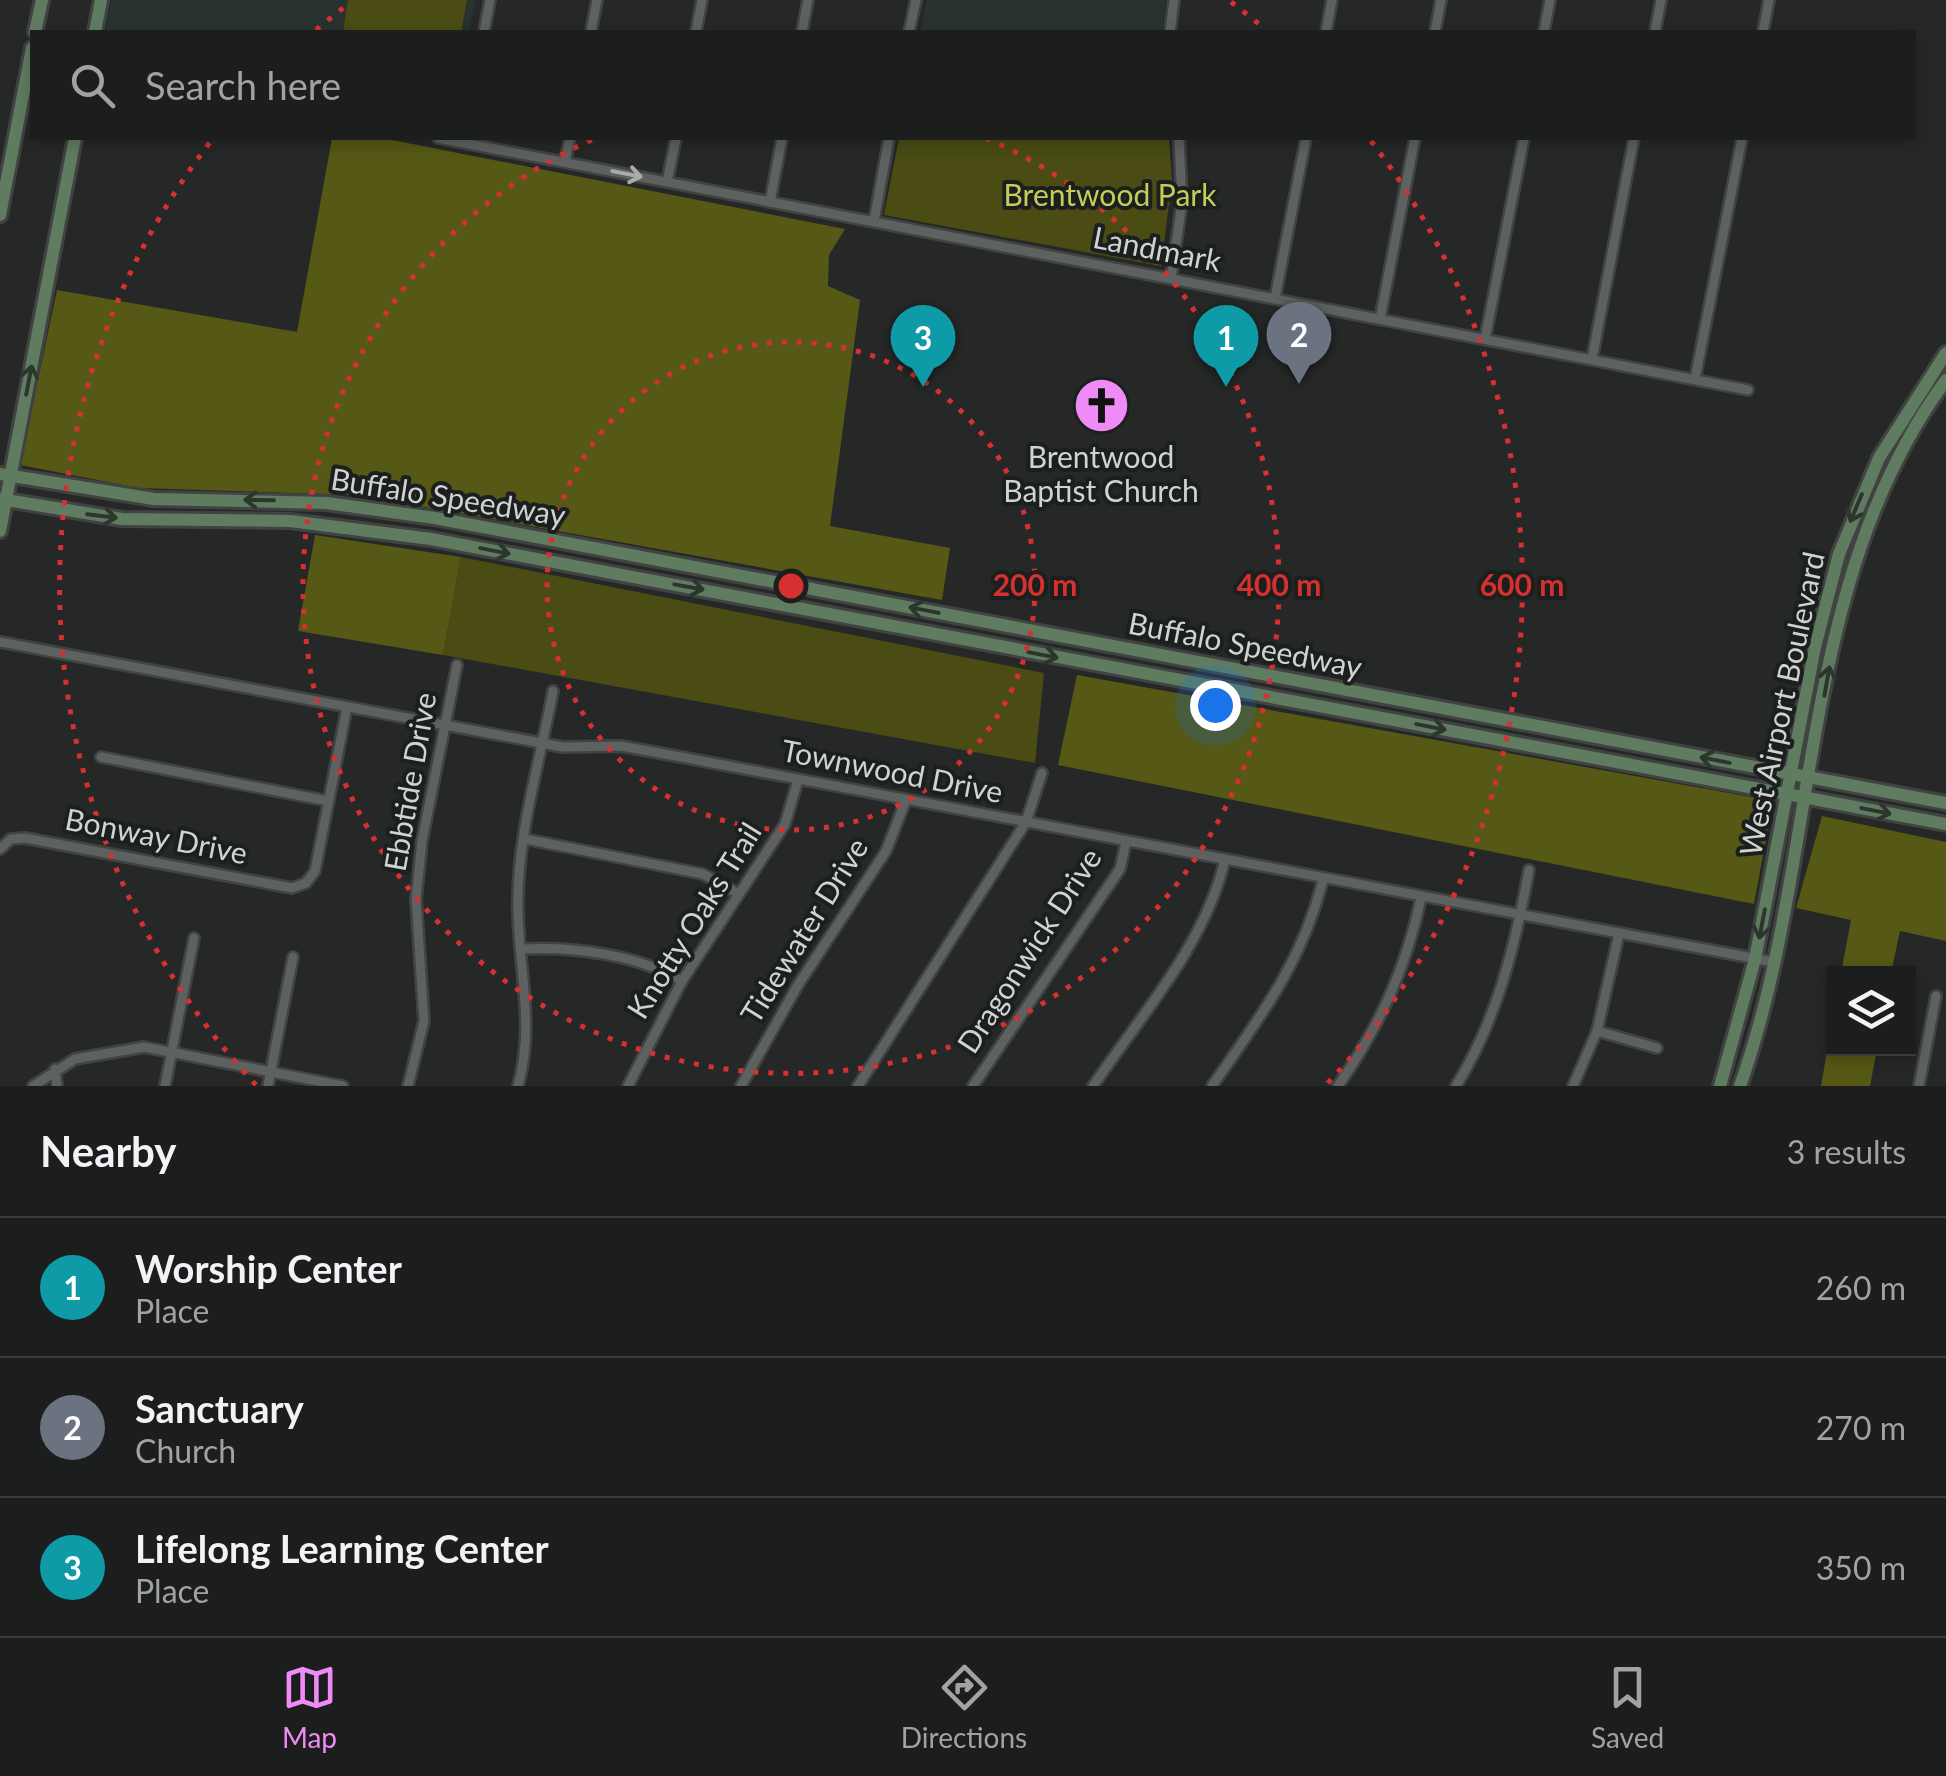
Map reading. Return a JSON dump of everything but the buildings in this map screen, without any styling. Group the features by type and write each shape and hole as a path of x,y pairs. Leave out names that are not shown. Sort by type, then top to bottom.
{"main road":[{"path":"36,30 42,0"},
{"path":"95,30 102,0"},
{"path":"0,215 30,65"},
{"path":"0,531 6,475 74,140"},
{"name":"West Airport Boulevard","path":"1723,1082 1755,959 1815,647 1839,554 1854,512 1900,421 1946,354"},
{"name":"West Airport Boulevard","path":"1740,1086 1774,962 1836,635 1859,550 1888,478 1946,380"},
{"path":"1900,421 1918,424"},
{"name":"Buffalo Speedway","path":"6,475 154,499 291,501 435,518 1946,803"},
{"path":"152,520 154,499"},
{"name":"Buffalo Speedway","path":"3,500 152,520 290,521 432,539 1946,824"},
{"path":"290,521 291,501"},
{"path":"432,539 435,518"},
{"path":"593,570 597,547"},
{"path":"727,594 731,574"},
{"path":"856,620 860,598"},
{"path":"986,644 990,623"},
{"path":"1117,668 1121,648"},
{"path":"1245,693 1250,672"},
{"path":"1375,716 1379,696"},
{"path":"1506,741 1510,721"},
{"path":"1635,766 1639,745"}],"street":[{"path":"484,30 490,0"},
{"path":"591,30 597,0"},
{"path":"696,30 702,0"},
{"path":"802,30 808,0"},
{"path":"909,30 916,0"},
{"path":"1170,30 1174,0"},
{"path":"1326,30 1332,0"},
{"path":"1435,30 1441,0"},
{"path":"1544,30 1550,0"},
{"path":"1654,30 1661,0"},
{"path":"1763,30 1769,0"},
{"name":"Landmark","path":"463,140 1748,390"},
{"path":"565,162 570,140"},
{"path":"667,182 676,140"},
{"path":"770,202 782,140"},
{"path":"874,221 889,140"},
{"path":"1171,278 1182,203 1178,140"},
{"path":"1276,298 1306,140"},
{"path":"1380,318 1415,140"},
{"path":"1485,339 1524,140"},
{"path":"1592,360 1634,140"},
{"path":"1695,379 1742,140"},
{"name":"Townwood Drive","path":"0,642 543,744 621,746 1774,962"},
{"name":"Ebbtide Drive","path":"408,1086 424,1021 416,899 422,840 456,664"},
{"path":"518,1086 528,1049 518,913 525,839 553,691"},
{"path":"100,756 328,801 346,706"},
{"path":"858,1086 1026,822 1042,773"},
{"name":"Knotty Oaks Trail","path":"628,1086 682,981 785,824 798,780"},
{"name":"Tidewater Drive","path":"741,1086 798,985 886,851 906,800"},
{"name":"Bonway Drive","path":"0,849 11,839 25,838 292,888 306,883 314,871 328,801"},
{"path":"525,839 703,874 737,893"},
{"name":"Dragonwick Drive","path":"973,1086 1120,869 1126,842"},
{"path":"1092,1086 1197,936 1215,898 1224,860"},
{"path":"1456,1086 1493,1011 1529,870"},
{"path":"1212,1086 1293,967 1312,925 1323,880"},
{"path":"1338,1086 1387,1008 1410,950 1421,898"},
{"path":"1573,1086 1596,1031 1619,934"},
{"path":"164,1086 194,938"},
{"path":"523,949 566,950 626,960 682,981"},
{"path":"268,1086 293,957"},
{"path":"1919,1086 1936,996"},
{"path":"1596,1031 1657,1048"},
{"path":"32,1086 54,1069 115,1049 171,1050 343,1086"},
{"path":"54,1069 57,1086"}],"shaded area":[{"path":"111,0 476,0 469,30 105,30"},
{"path":"927,0 1166,0 1162,30 920,30"},
{"path":"332,140 392,140 845,229 829,255 828,286 860,300 830,526 950,548 942,600 358,495 139,488 20,465 57,290 297,332"},
{"path":"315,535 461,557 443,655 298,631"},
{"path":"1077,675 1773,801 1754,904 1058,765"},
{"path":"1822,816 1946,842 1946,941 1900,931 1892,966 1842,966 1851,920 1796,908"},
{"path":"1826,1056 1876,1056 1870,1086 1821,1086"}],"green space":[{"path":"348,0 467,0 461,30 343,30"},
{"name":"Brentwood Park","path":"899,140 1169,140 1172,181 1161,266 884,215"},
{"path":"461,557 1044,673 1035,763 443,655"}],"place":[{"name":"Sanctuary","path":"1299,384"},
{"name":"Lifelong Learning Center","path":"923,387"},
{"name":"Worship Center","path":"1226,387"},
{"name":"Brentwood Baptist Church","path":"1101,405"}]}
